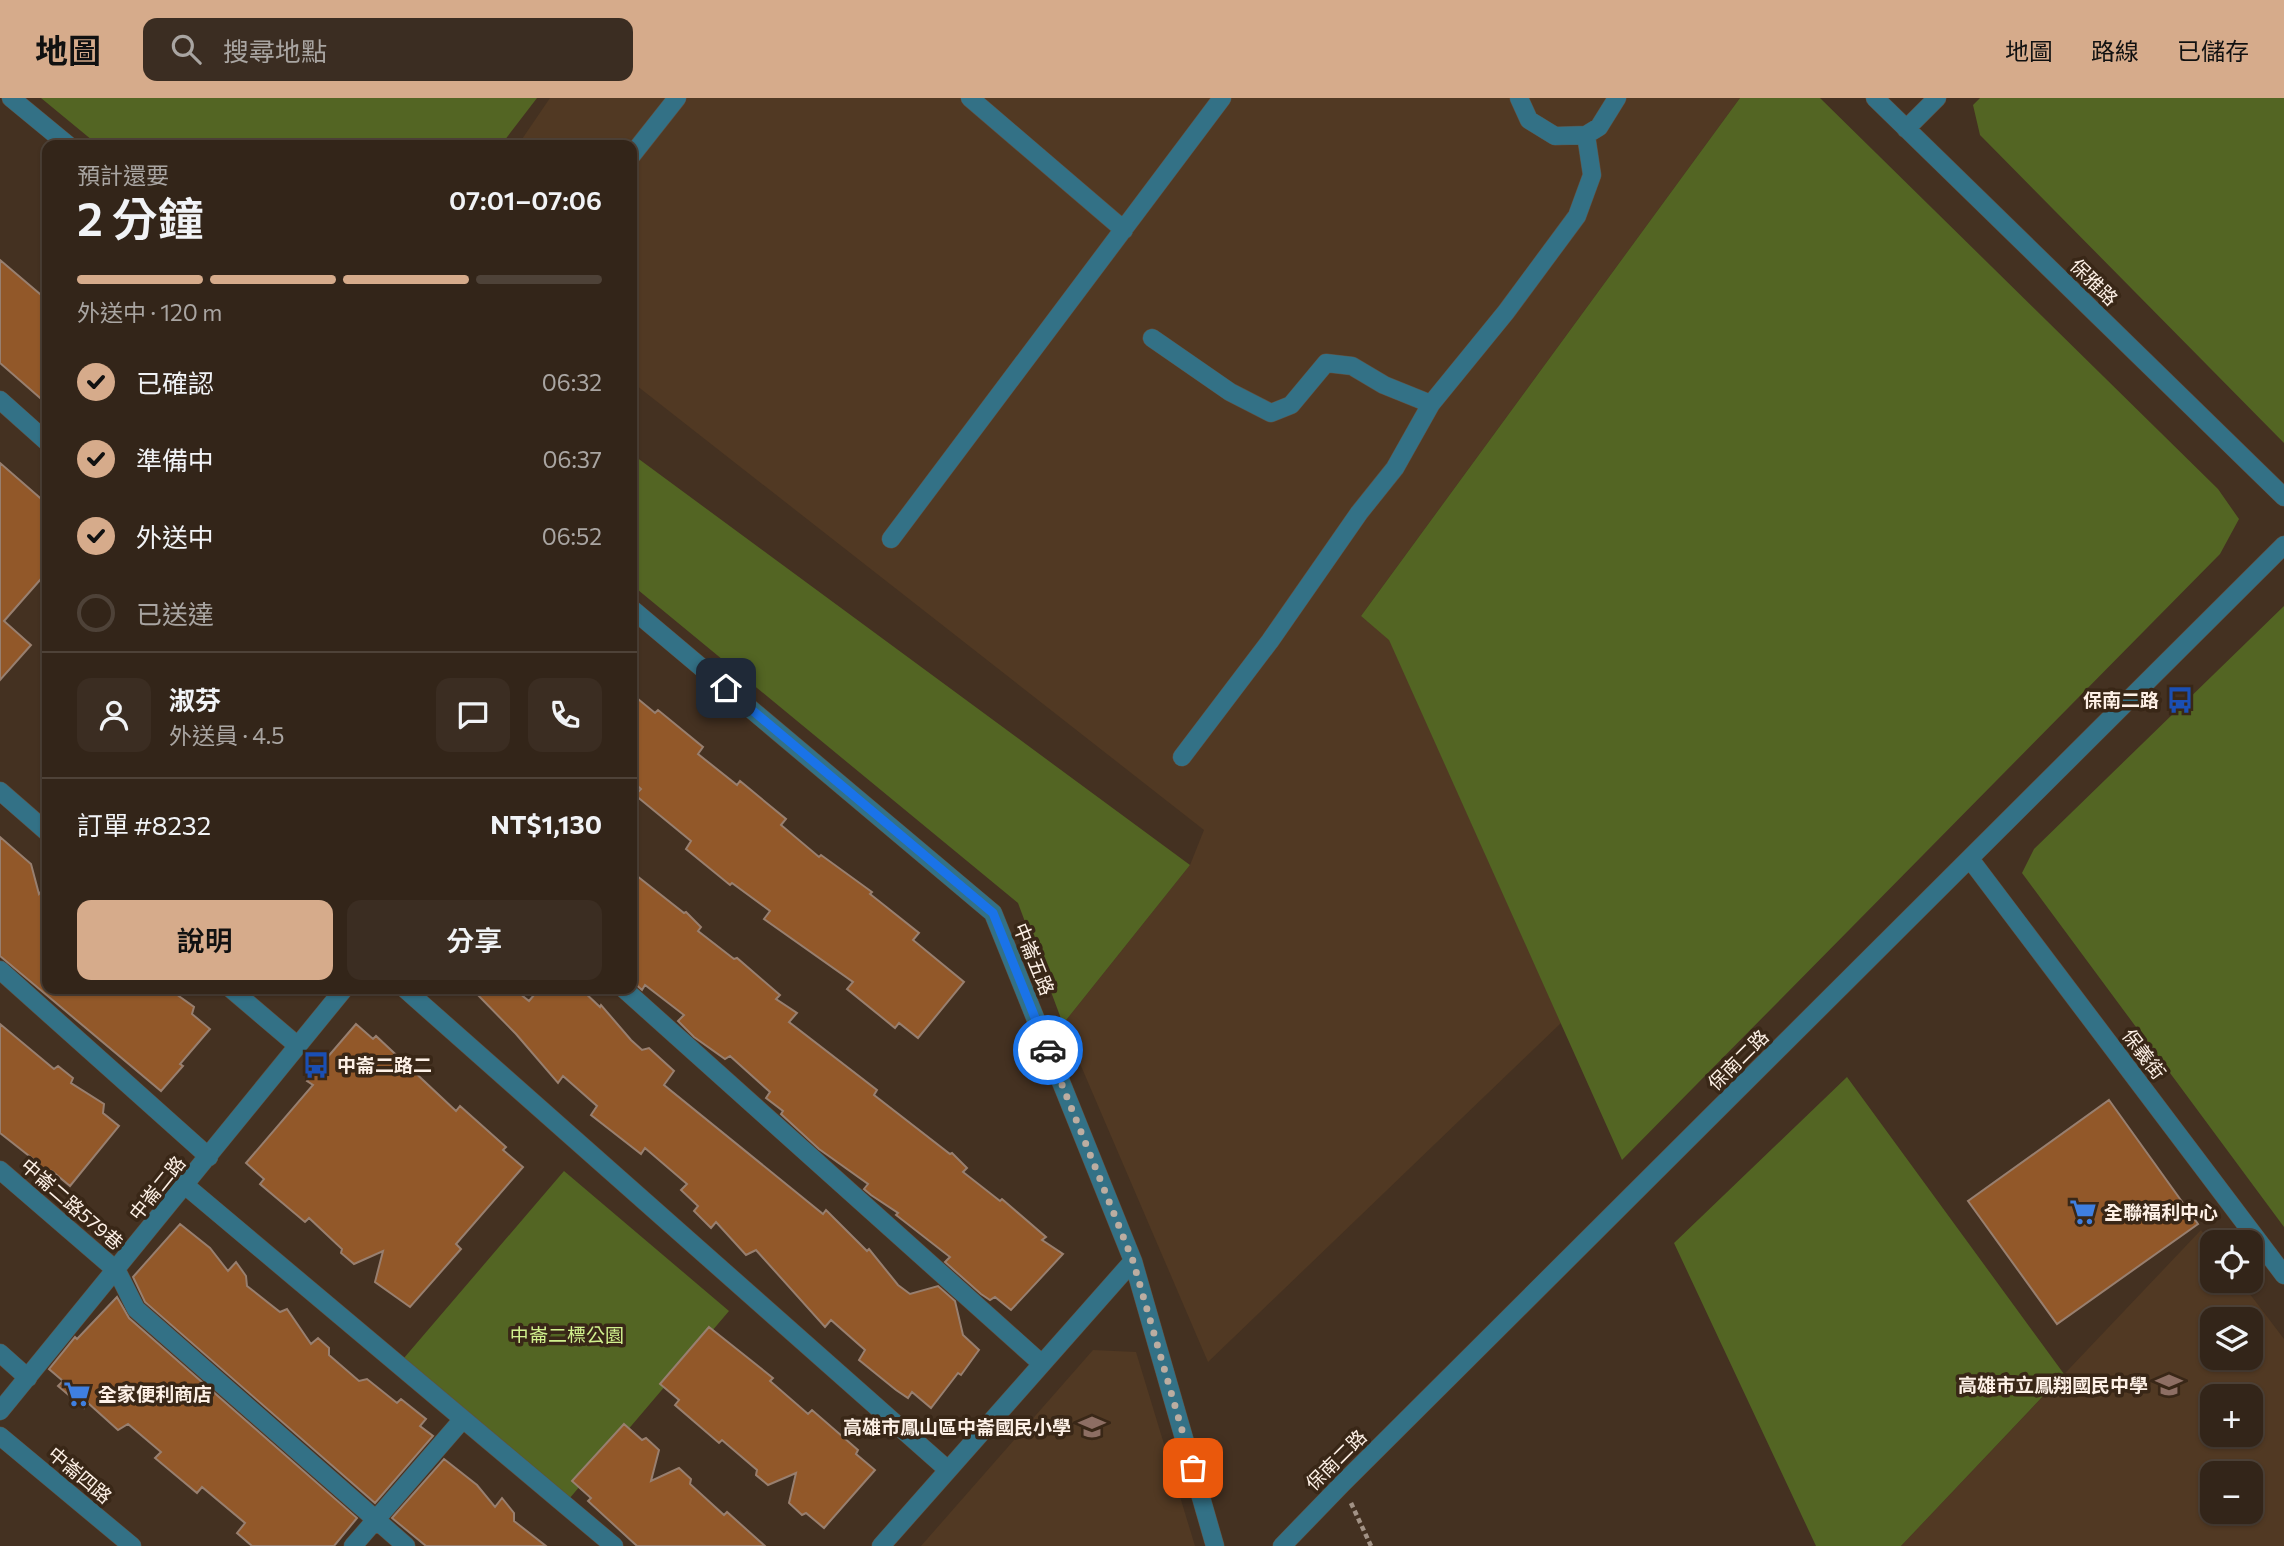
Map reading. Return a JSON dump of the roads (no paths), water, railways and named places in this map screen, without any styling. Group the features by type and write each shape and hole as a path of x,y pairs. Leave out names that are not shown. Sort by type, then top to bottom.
{"street":[{"path":"11,98 62,140"},
{"path":"637,149 677,98"},
{"path":"970,98 1124,230"},
{"path":"891,539 1222,98"},
{"path":"1519,98 1529,120 1555,136 1586,135 1599,127 1617,98"},
{"name":"保雅路","path":"1875,98 2284,497"},
{"path":"1906,129 1937,98"},
{"path":"1182,757 1270,641 1359,513 1395,468 1432,404 1506,312 1577,216 1592,175 1586,135"},
{"path":"1152,338 1230,392 1271,413 1291,405 1326,363 1352,366 1384,384 1432,404"},
{"path":"0,400 42,438"},
{"name":"保南二路","path":"1283,1546 1342,1483 2284,545"},
{"name":"中崙五路","path":"637,622 993,913 1133,1261 1215,1546"},
{"path":"0,791 42,828"},
{"name":"保義街","path":"1970,859 2284,1275"},
{"path":"0,970 209,1157"},
{"path":"237,994 298,1046"},
{"name":"中崙二路","path":"0,1411 341,994"},
{"path":"411,994 948,1470"},
{"path":"630,994 1042,1364"},
{"name":"中崙二路579巷","path":"0,1170 117,1271"},
{"path":"186,1185 614,1546"},
{"path":"881,1546 1133,1261"},
{"path":"117,1271 135,1309 406,1546"},
{"path":"0,1353 27,1378"},
{"path":"353,1546 463,1419"},
{"name":"中崙四路","path":"0,1436 132,1546"}],"place":[{"name":"保南二路","path":"2180,700"},
{"name":"中崙二路二","path":"316,1065"},
{"name":"全聯福利中心","path":"2083,1212"},
{"name":"高雄市立鳳翔國民中學","path":"2169,1385"},
{"name":"全家便利商店","path":"77,1394"},
{"name":"高雄市鳳山區中崙國民小學","path":"1092,1427"}],"park label":[{"name":"中崙二標公園","path":"567,1335"}]}
